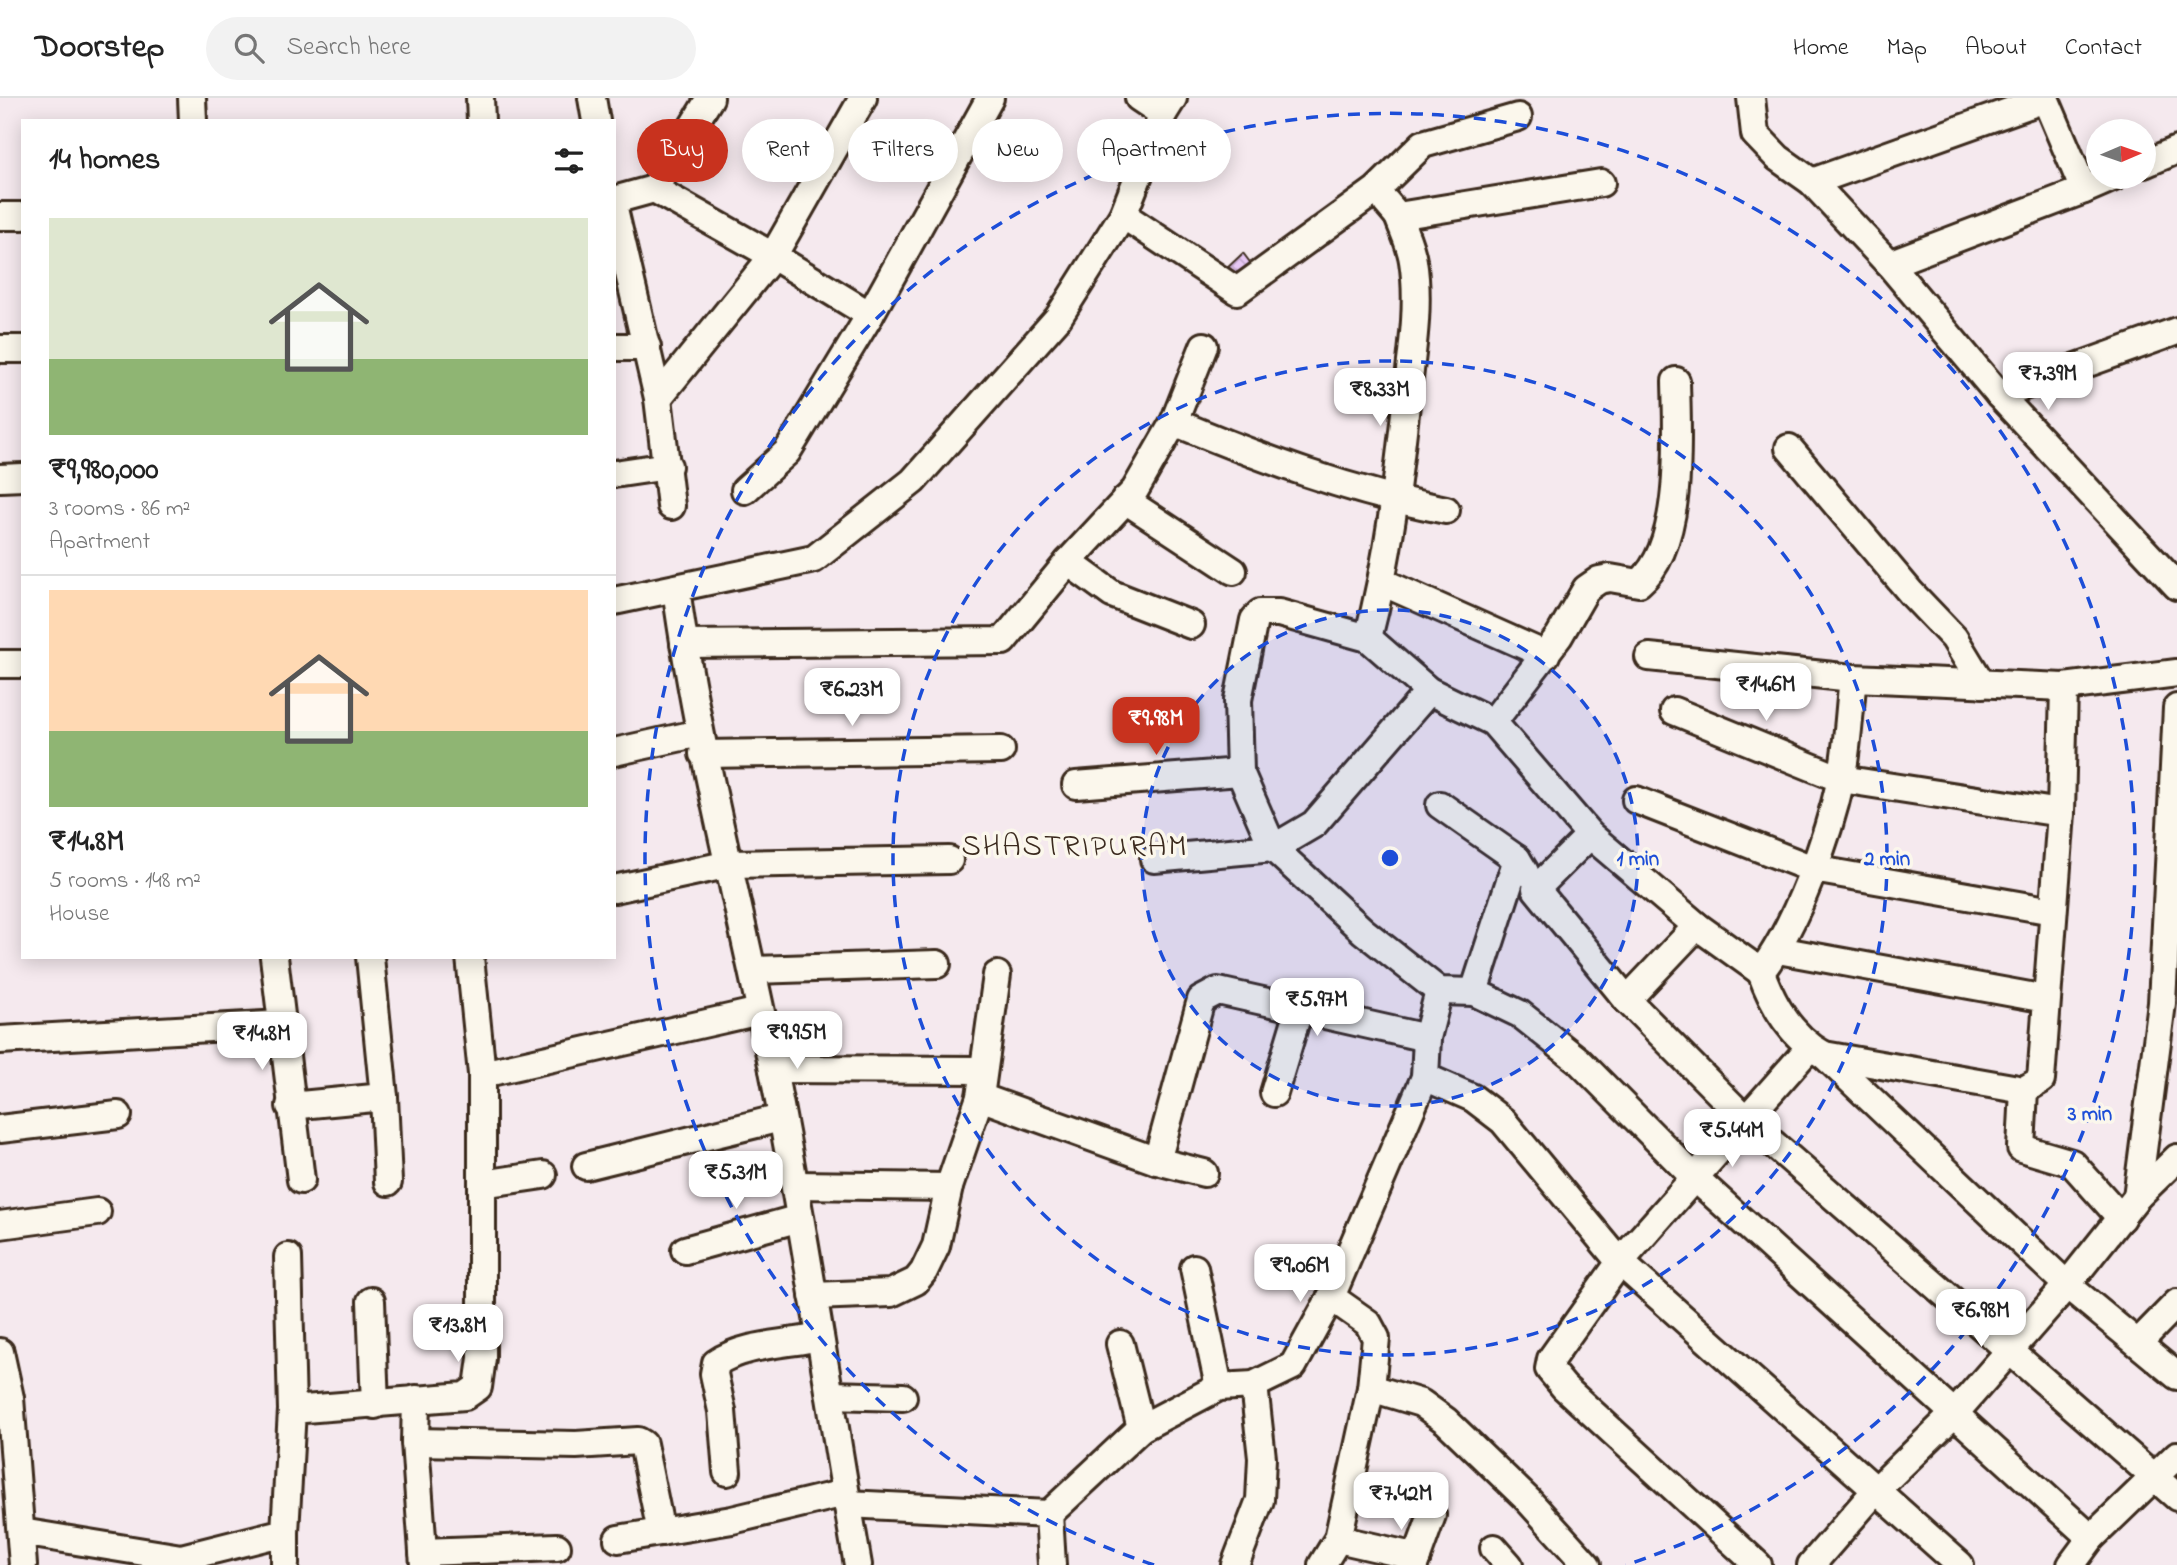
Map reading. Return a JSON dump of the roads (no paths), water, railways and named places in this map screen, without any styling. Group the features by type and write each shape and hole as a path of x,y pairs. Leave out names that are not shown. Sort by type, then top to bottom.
{"street":[{"path":"192,98 193,119"},
{"path":"480,98 481,119"},
{"path":"592,98 596,119"},
{"path":"654,190 710,98"},
{"path":"658,398 773,256 863,98"},
{"path":"746,490 788,452 870,315 989,98"},
{"path":"616,601 814,559 913,481 1058,318 1123,215 1168,106 1139,98"},
{"path":"1751,98 1755,135 1778,158 1812,182 1889,264 1999,394 2177,586"},
{"path":"1812,182 2045,98 2084,190 1889,264"},
{"path":"1123,215 1237,291 1376,190 1423,144 1518,117"},
{"path":"2156,159 2177,150"},
{"path":"1398,216 1601,183"},
{"path":"616,200 654,190 773,256 870,315"},
{"path":"1368,638 1382,582 1396,500 1415,296 1413,260 1398,216 1376,190"},
{"path":"0,216 21,216"},
{"path":"616,217 658,398 671,506"},
{"path":"1999,394 2177,331"},
{"path":"684,644 1003,641 1068,562 1135,490 1174,422 1204,346"},
{"path":"616,347 647,347"},
{"path":"0,349 21,349"},
{"path":"1493,722 1546,655 1586,589 1599,580 1610,578 1639,583 1648,576 1662,549 1678,478 1676,381"},
{"path":"1174,422 1278,465 1396,500 1446,510"},
{"path":"1789,448 1911,593 1954,638 1982,684"},
{"path":"616,474 668,466"},
{"path":"0,478 21,477"},
{"path":"1125,500 1233,570"},
{"path":"1068,562 1112,594 1191,625"},
{"path":"1382,582 1546,655"},
{"path":"676,588 701,743 753,970 796,1185 858,1565"},
{"path":"2091,1538 1693,1176 1578,1060 1520,1014 1474,992 1439,991 1363,931 1273,848 1240,772 1238,699 1254,620 1260,613 1279,612 1368,638 1429,691 1493,722 1590,835 1698,926 1761,972 1774,1007 1817,1051 2067,1285 2177,1376"},
{"path":"1649,657 1853,678 2064,687 2177,673"},
{"path":"0,664 21,664"},
{"path":"1761,972 1778,950 1813,869 1840,779 1853,678"},
{"path":"1817,1051 2024,1090 2041,1080 2044,1069 2046,999 2061,813 2064,687"},
{"path":"1154,859 1273,848 1314,824 1429,691"},
{"path":"2137,1197 2169,1004 2177,708"},
{"path":"1674,711 1840,779 2061,813"},
{"path":"616,752 701,743 1001,750"},
{"path":"1076,785 1240,772"},
{"path":"1636,800 1813,869 2053,911"},
{"path":"1440,805 1517,859 1536,889 1627,1000 1746,1120 2177,1497"},
{"path":"1536,889 1590,835"},
{"path":"1474,992 1517,859"},
{"path":"616,889 730,864 948,860"},
{"path":"1627,1000 1698,926"},
{"path":"1778,950 2046,999"},
{"path":"274,959 301,1180"},
{"path":"370,959 384,1097 388,1182"},
{"path":"292,1410 465,1396 478,1387 482,1358 482,1074 470,959"},
{"path":"753,970 937,964"},
{"path":"813,1296 891,1293 916,1280 936,1246 949,1187 980,1097 997,975"},
{"path":"1157,1161 1201,1000 1217,990 1427,1038"},
{"path":"618,1539 846,1498 1049,1514 1141,1428 1219,1387 1254,1385 1293,1366 1331,1297 1425,1077 1427,1038 1439,991"},
{"path":"1274,1093 1299,1010"},
{"path":"482,1074 760,1011"},
{"path":"0,1040 281,1024"},
{"path":"1758,1565 1564,1387 1549,1369 1551,1359 1620,1262 1693,1176 1817,1051"},
{"path":"773,1069 982,1070"},
{"path":"1425,1077 1473,1098 1503,1121 1620,1262 1960,1565"},
{"path":"2024,1090 2021,1147 2072,1163 2121,1218"},
{"path":"290,1105 384,1097"},
{"path":"980,1097 1157,1161 1204,1173"},
{"path":"0,1129 118,1115"},
{"path":"586,1166 781,1118"},
{"path":"1811,1565 1877,1489 1955,1413 2067,1285 2137,1197 2177,1158"},
{"path":"482,1184 543,1175"},
{"path":"796,1185 949,1187"},
{"path":"0,1225 97,1212"},
{"path":"685,1250 800,1217"},
{"path":"285,1565 292,1410 288,1257"},
{"path":"1194,1268 1219,1387"},
{"path":"1322,1565 1339,1539 1371,1388 1376,1338 1368,1323 1331,1297"},
{"path":"371,1301 375,1405"},
{"path":"2139,1342 2177,1303"},
{"path":"727,1472 722,1411 714,1374 716,1363 746,1352 820,1337"},
{"path":"1120,1344 1141,1428"},
{"path":"0,1352 21,1532 22,1565"},
{"path":"1235,1565 1260,1500 1262,1458 1254,1385"},
{"path":"1371,1388 1421,1403 1446,1421 1528,1500 1587,1565"},
{"path":"830,1395 903,1397"},
{"path":"416,1399 415,1442 424,1559 557,1547"},
{"path":"415,1442 576,1445 638,1441 643,1444 661,1532"},
{"path":"2071,1565 2091,1538 2157,1478 2177,1455"},
{"path":"1049,1514 1052,1565"},
{"path":"1339,1539 1415,1561 1432,1515"},
{"path":"21,1532 181,1561 285,1532"}],"district":[{"name":"SHASTRIPURAM","path":"1075,848"}]}
